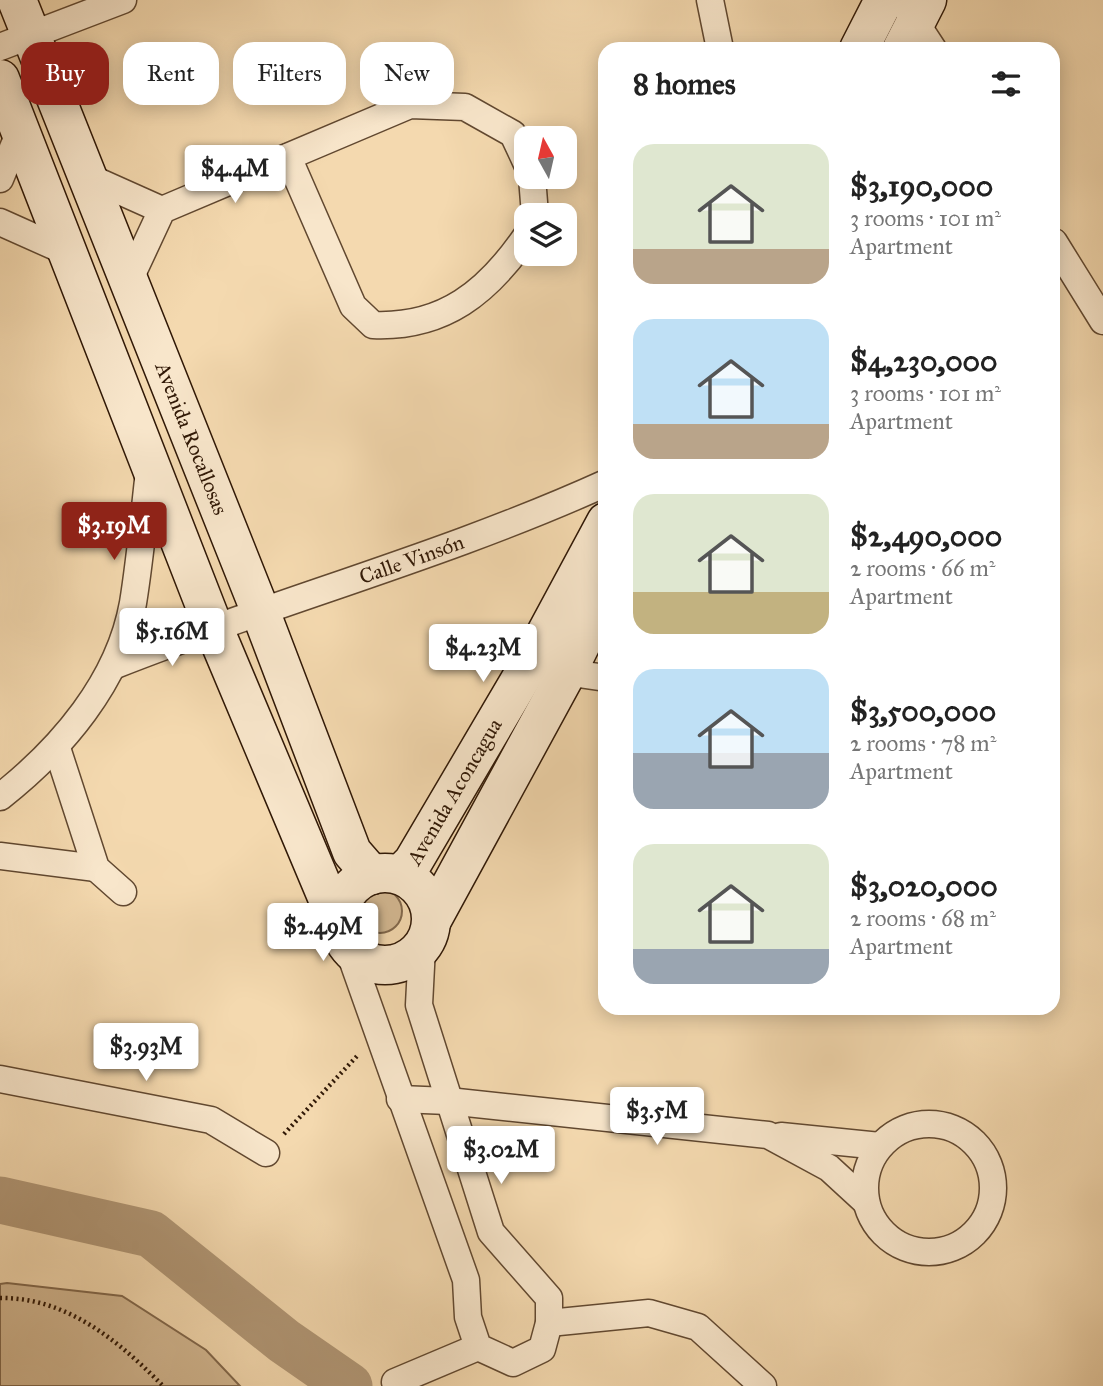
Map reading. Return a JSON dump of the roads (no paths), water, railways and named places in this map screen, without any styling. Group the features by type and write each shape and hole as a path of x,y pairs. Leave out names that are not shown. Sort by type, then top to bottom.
{"street":[{"path":"0,2 10,0"},
{"path":"16,27 123,0"},
{"path":"704,0 710,0 719,42"},
{"path":"863,42 884,0"},
{"name":"Avenida Rocallosas","path":"16,27 86,176 261,613 352,852 386,875"},
{"path":"0,79 213,626 343,937 466,1280 468,1317 478,1347 513,1363 542,1349 549,1323 549,1298 491,1232 448,1101 419,1005 427,933 423,892 386,875 350,890 343,901 343,937 356,956 384,965 405,961 427,933"},
{"path":"128,283 162,210 410,105 465,107 514,136"},
{"path":"0,179 20,131"},
{"path":"288,157 353,306 373,326 404,326 450,312 504,269 514,254"},
{"path":"86,176 162,210"},
{"path":"0,222 67,253"},
{"path":"1060,252 1103,320"},
{"path":"119,386 162,369"},
{"path":"0,797 57,748 113,666 132,606 150,466"},
{"name":"Calle Vinsón","path":"113,666 213,626 261,613 466,542 598,487"},
{"name":"Avenida Aconcagua","path":"386,875 413,862 529,665 598,537"},
{"name":"Avenida Aconcagua","path":"427,933 598,609"},
{"path":"529,665 566,674 598,677"},
{"path":"57,748 96,868 123,892"},
{"path":"0,856 96,868"},
{"path":"0,1079 211,1120 266,1153"},
{"path":"400,1099 448,1101 880,1146"},
{"path":"916,1125 938,1125 958,1131 976,1144 987,1161 993,1182 991,1203 983,1223 968,1239 950,1248 928,1252 907,1248 888,1238 874,1222 866,1202 865,1182 870,1163 880,1146 897,1133 916,1125"},
{"path":"768,1135 830,1168 866,1202"},
{"path":"549,1323 649,1313 698,1327 762,1386"},
{"path":"395,1382 478,1347"}],"waterway":[{"path":"0,1200 151,1234 284,1341 349,1386"}]}
